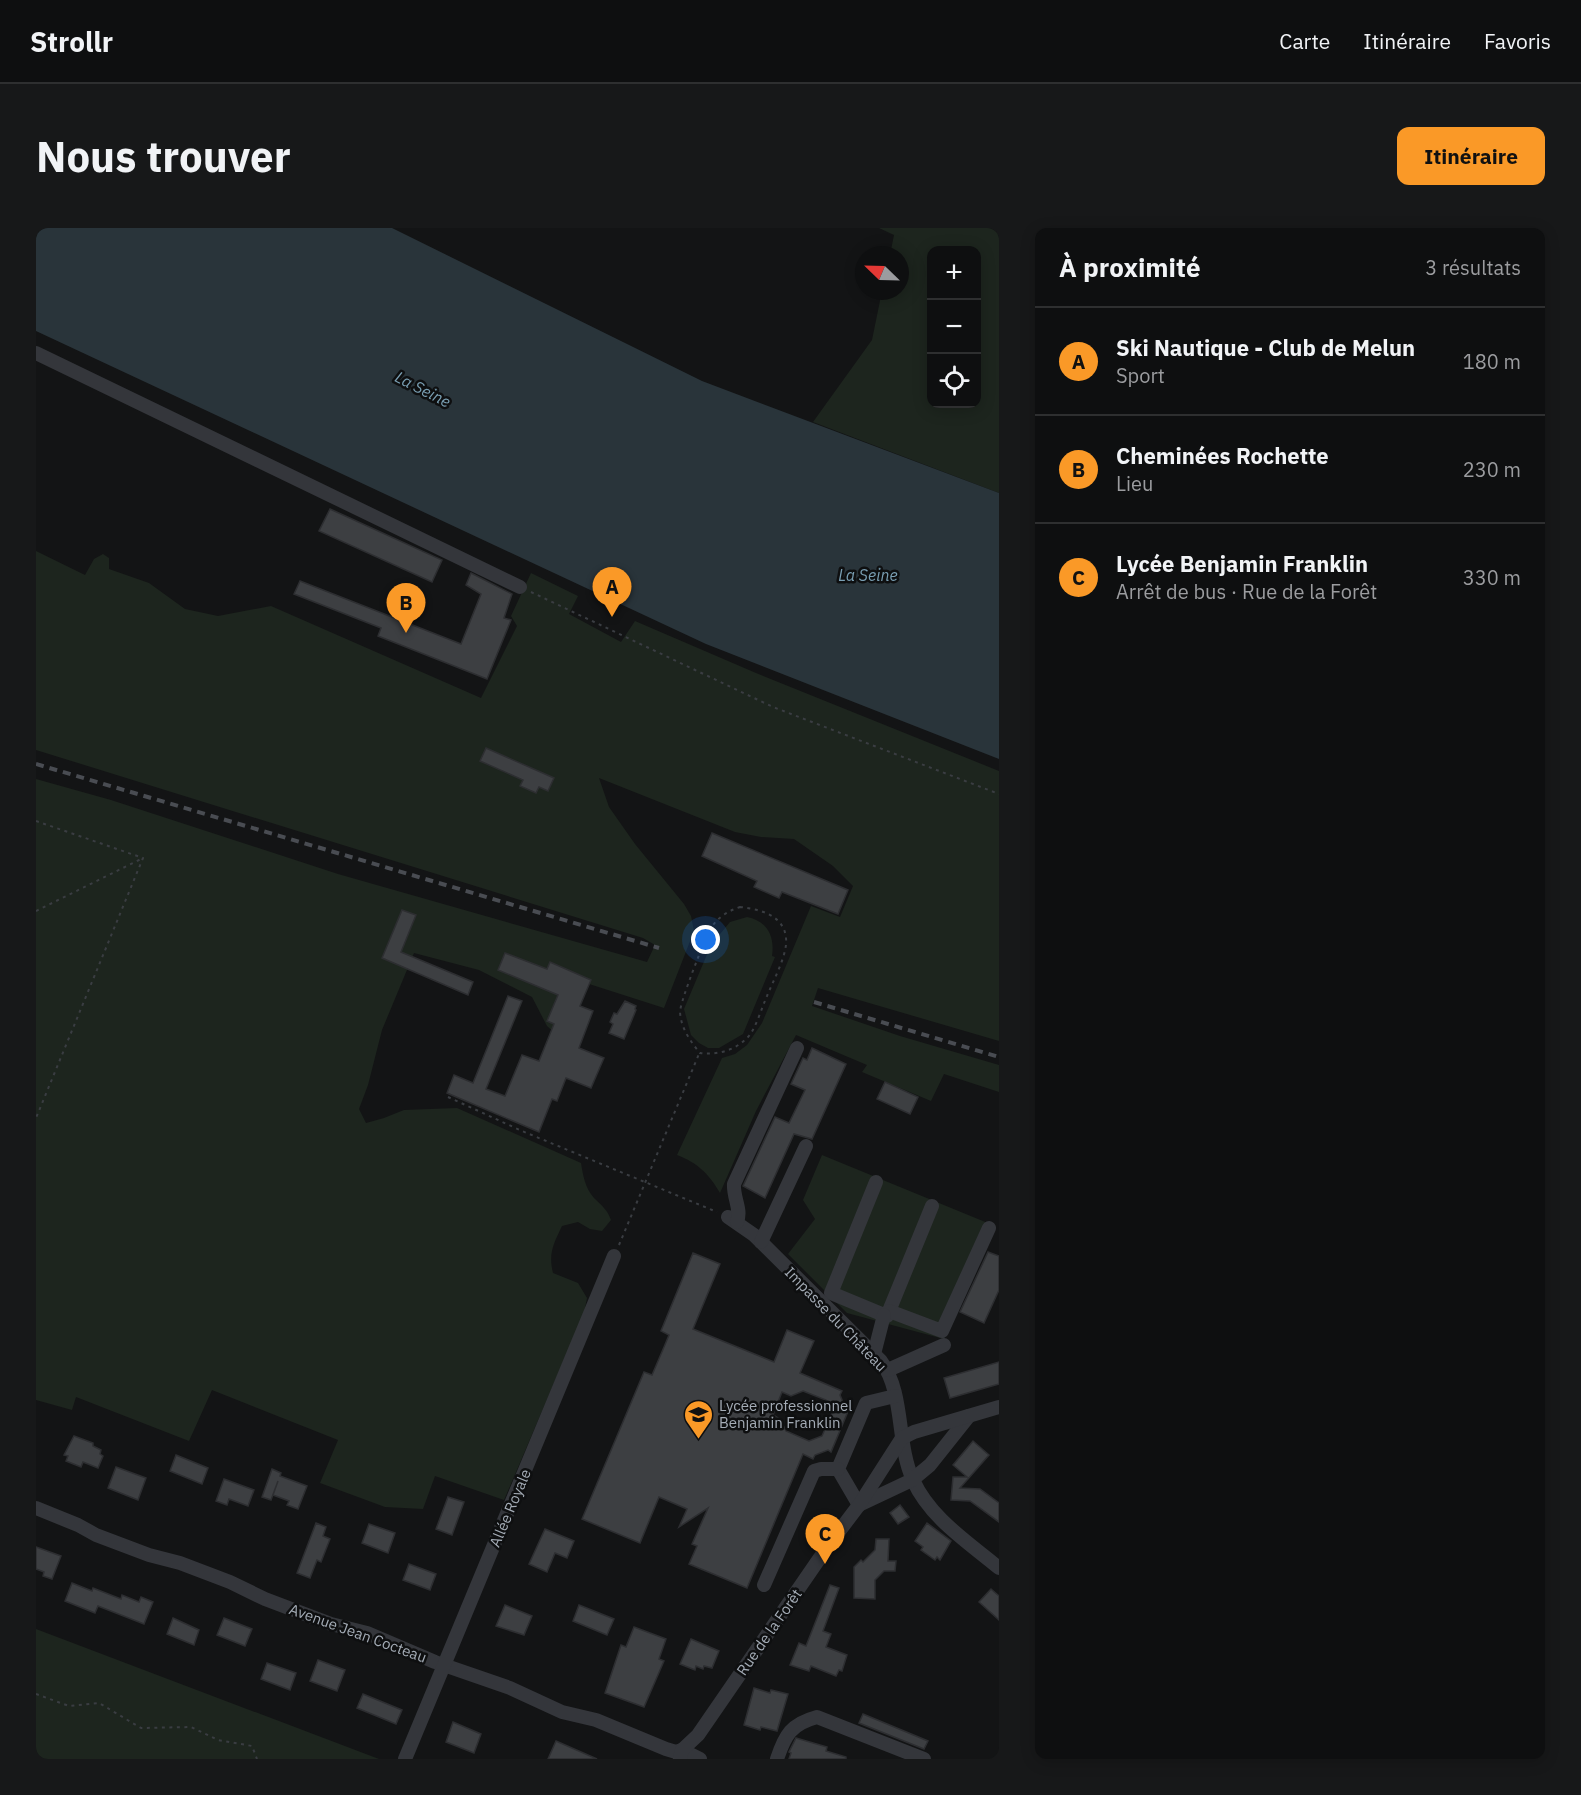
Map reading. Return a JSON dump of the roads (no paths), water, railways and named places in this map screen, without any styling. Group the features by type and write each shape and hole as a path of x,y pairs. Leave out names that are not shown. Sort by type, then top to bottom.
{"street":[{"path":"36,353 520,587"},
{"name":"Impasse du Château","path":"797,1048 734,1184 733,1193 740,1215 732,1220 761,1242 888,1370 912,1480"},
{"path":"761,1242 807,1146"},
{"path":"876,1182 831,1293 942,1331 989,1228"},
{"path":"874,1354 886,1313 932,1206"},
{"name":"Allée Royale","path":"405,1759 614,1256"},
{"path":"888,1370 944,1345"},
{"path":"838,1469 866,1403 895,1396"},
{"path":"902,1438 914,1431 999,1407"},
{"name":"Rue de la Forêt","path":"859,1505 912,1480 930,1465 969,1416"},
{"name":"Rue de la Forêt","path":"682,1756 833,1538 859,1505 902,1438"},
{"path":"838,1469 859,1505"},
{"path":"764,1586 814,1471 838,1469"},
{"path":"912,1480 935,1515 999,1568"},
{"name":"Avenue Jean Cocteau","path":"36,1508 96,1535 149,1555 222,1578 265,1599 331,1624 367,1633 510,1688 562,1712 596,1720 682,1756 700,1759"},
{"path":"777,1759 787,1734 802,1721 817,1717 924,1759"}],"water":[{"name":"La Seine","path":"36,228 392,228 702,381 999,493 999,759 706,644 36,331"}],"railway":[{"path":"36,764 659,948"},
{"path":"814,1002 999,1057"}],"place":[{"name":"Ski Nautique - Club de Melun","path":"612,617"},
{"name":"Cheminées Rochette","path":"406,633"},
{"name":"Lycée professionnel Benjamin Franklin","path":"698,1440"},
{"name":"Lycée Benjamin Franklin","path":"825,1564"}]}
